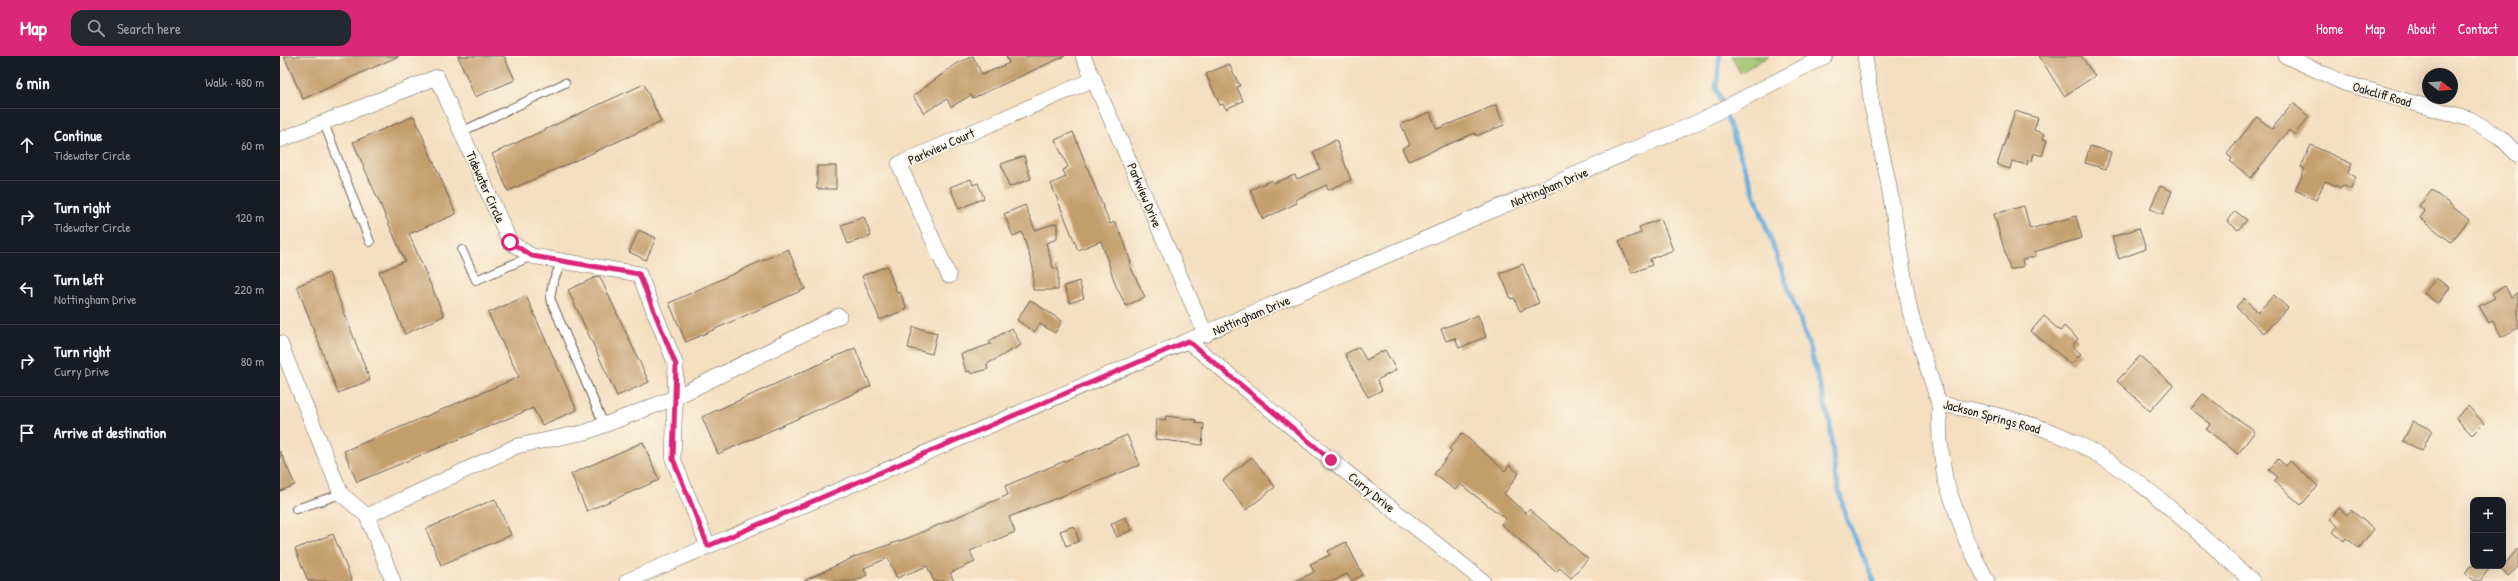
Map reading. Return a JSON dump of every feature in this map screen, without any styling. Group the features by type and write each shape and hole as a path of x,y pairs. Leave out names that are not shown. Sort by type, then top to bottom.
{"street":[{"name":"Parkview Drive","path":"1083,56 1206,334"},
{"name":"Nottingham Drive","path":"627,581 1714,115 1825,56"},
{"name":"Jackson Springs Road","path":"1865,56 1872,107 1888,181 1910,312 1939,404 2018,422 2079,444 2139,482 2252,581"},
{"name":"Oakcliff Road","path":"2286,56 2344,83 2470,119 2500,137 2518,155"},
{"name":"Tidewater Circle","path":"280,140 437,77 510,242 532,256 639,274 676,365 673,459 708,546"},
{"name":"Parkview Court","path":"949,276 900,164 1094,79"},
{"path":"366,516 517,446 586,432 674,398 839,316"},
{"name":"Curry Drive","path":"1188,341 1331,460 1482,581"},
{"path":"280,343 341,494 366,516 393,581"},
{"path":"1939,404 1940,442 1945,479 1966,540 1987,581"}],"lane":[{"path":"461,132 565,83"},
{"path":"324,123 370,242"},
{"path":"462,250 476,280 532,256"},
{"path":"562,261 553,282 550,298 604,425"},
{"path":"296,509 341,494"}],"green space":[{"path":"1732,56 1769,56 1740,73"}],"building":[{"path":"284,56 399,56 303,99"},
{"path":"458,56 504,56 515,80 475,97"},
{"path":"973,56 982,75 1009,63 1006,56 1065,56 973,98 971,95 951,107 947,99 924,113 913,96 956,64"},
{"path":"2039,56 2081,56 2095,76 2064,96"},
{"path":"1229,64 1240,86 1237,87 1243,101 1226,109 1223,104 1220,105 1206,74"},
{"path":"644,84 661,122 508,191 492,154"},
{"path":"2293,103 2309,117 2294,135 2289,130 2251,178 2230,161 2232,159 2227,154 2257,117 2272,129"},
{"path":"1496,105 1504,125 1476,136 1475,133 1408,161 1402,148 1410,145 1401,124 1430,112 1437,129"},
{"path":"2015,111 2038,118 2034,130 2045,134 2043,139 2047,140 2042,156 2034,153 2032,161 2028,160 2027,165 2012,161 2010,169 1997,165"},
{"path":"414,116 456,214 409,234 444,316 405,334 379,272 405,261 353,142"},
{"path":"1073,132 1110,224 1115,222 1124,241 1131,263 1129,264 1145,297 1126,306 1116,286 1101,241 1078,250 1051,184 1066,177 1063,170 1068,167 1055,140"},
{"path":"1336,140 1351,180 1328,190 1326,185 1295,200 1297,203 1263,219 1250,190 1272,180 1273,183 1295,175 1297,179 1320,169 1313,152"},
{"path":"2311,145 2352,164 2348,173 2356,177 2351,189 2342,185 2341,188 2325,181 2316,200 2295,190 2305,169 2301,167"},
{"path":"2090,146 2111,152 2106,169 2085,163"},
{"path":"1024,156 1031,179 1009,187 1001,164"},
{"path":"817,166 836,166 836,189 817,189"},
{"path":"971,179 973,185 978,183 984,198 959,209 950,187"},
{"path":"2160,186 2172,191 2163,214 2150,209"},
{"path":"2432,190 2469,220 2451,242 2420,218 2425,211 2419,206"},
{"path":"1025,205 1035,230 1057,223 1057,239 1046,243 1053,268 1058,268 1058,290 1033,290 1033,267 1022,232 1013,236 1004,214"},
{"path":"2024,206 2030,229 2076,216 2082,238 2034,252 2036,256 2022,260 2024,266 2010,270 1994,214"},
{"path":"2235,211 2247,220 2238,230 2227,221"},
{"path":"864,217 871,236 848,244 841,225"},
{"path":"1661,219 1673,250 1650,259 1652,265 1632,273 1619,241 1641,233 1639,227"},
{"path":"2139,228 2146,249 2119,259 2112,237"},
{"path":"639,230 656,238 646,260 629,252"},
{"path":"788,249 805,289 686,342 669,303"},
{"path":"1523,264 1539,303 1520,311 1514,298 1511,299 1500,273"},
{"path":"887,266 897,293 900,292 907,309 880,320 862,276"},
{"path":"329,273 370,380 338,393 297,286"},
{"path":"598,276 600,277 649,382 617,396 568,290"},
{"path":"2436,278 2450,288 2438,304 2424,293"},
{"path":"1079,281 1084,298 1070,303 1064,286"},
{"path":"2505,286 2511,297 2518,293 2518,328 2501,337 2493,321 2489,323 2479,306 2495,298 2492,293"},
{"path":"2274,295 2288,308 2264,333 2236,307 2244,298 2258,312"},
{"path":"526,296 577,410 542,425 533,408 357,482 344,451 519,377 488,313"},
{"path":"1030,300 1062,321 1055,333 1040,324 1034,332 1017,320"},
{"path":"1478,315 1486,337 1459,348 1455,338 1446,341 1441,329"},
{"path":"2044,316 2060,331 2064,326 2078,339 2072,346 2081,354 2071,364 2031,331"},
{"path":"913,327 937,333 932,354 908,348"},
{"path":"1012,328 1021,345 987,364 988,369 971,374 970,371 966,372 961,354 991,344 989,341"},
{"path":"1359,347 1366,360 1385,350 1396,370 1377,380 1382,390 1368,397 1345,354"},
{"path":"855,348 871,386 718,454 702,417"},
{"path":"2140,356 2173,385 2150,411 2117,381"},
{"path":"2203,394 2255,431 2238,454 2206,429 2211,424 2191,409"},
{"path":"2468,406 2484,423 2472,435 2456,418"},
{"path":"1166,416 1196,420 1196,423 1204,424 1202,445 1155,439 1157,419 1165,420"},
{"path":"2413,421 2432,430 2422,451 2403,441"},
{"path":"1462,433 1505,471 1509,465 1519,473 1504,494 1526,513 1529,509 1588,559 1571,578 1560,568 1556,572 1501,524 1506,519 1460,484 1455,490 1434,474 1452,451 1449,449"},
{"path":"1127,435 1140,465 1009,517 1015,532 970,551 975,562 950,573 954,581 934,581 927,566 897,578 888,558 864,568 867,575 855,581 804,581 854,557 908,538 1008,495 1005,486"},
{"path":"643,442 659,480 587,511 571,474"},
{"path":"280,451 295,485 280,491"},
{"path":"1252,457 1275,487 1246,510 1223,480"},
{"path":"2278,459 2286,466 2290,461 2318,486 2301,505 2274,481 2278,477 2269,470"},
{"path":"495,499 511,535 441,565 426,529"},
{"path":"2339,508 2347,515 2351,510 2374,529 2359,548 2346,538 2344,541 2333,532 2338,526 2330,519"},
{"path":"1125,517 1132,530 1117,537 1111,524"},
{"path":"1074,526 1079,541 1066,546 1060,531"},
{"path":"333,534 352,581 308,581 295,549"},
{"path":"1346,542 1363,575 1351,581 1347,574 1333,581 1295,581 1314,572 1310,564 1330,555 1328,551"},
{"path":"2518,549 2518,567 2508,576 2502,569 2506,569 2506,563"},
{"path":"2470,566 2470,569 2489,569 2480,581 2475,581 2465,573"}],"waterway":[{"path":"1720,56 1716,88 1810,348 1830,424 1835,474 1846,518 1874,581"}],"route":[{"path":"510,242 532,256 639,274 676,365 673,459 708,546 1188,341 1331,460"}]}
